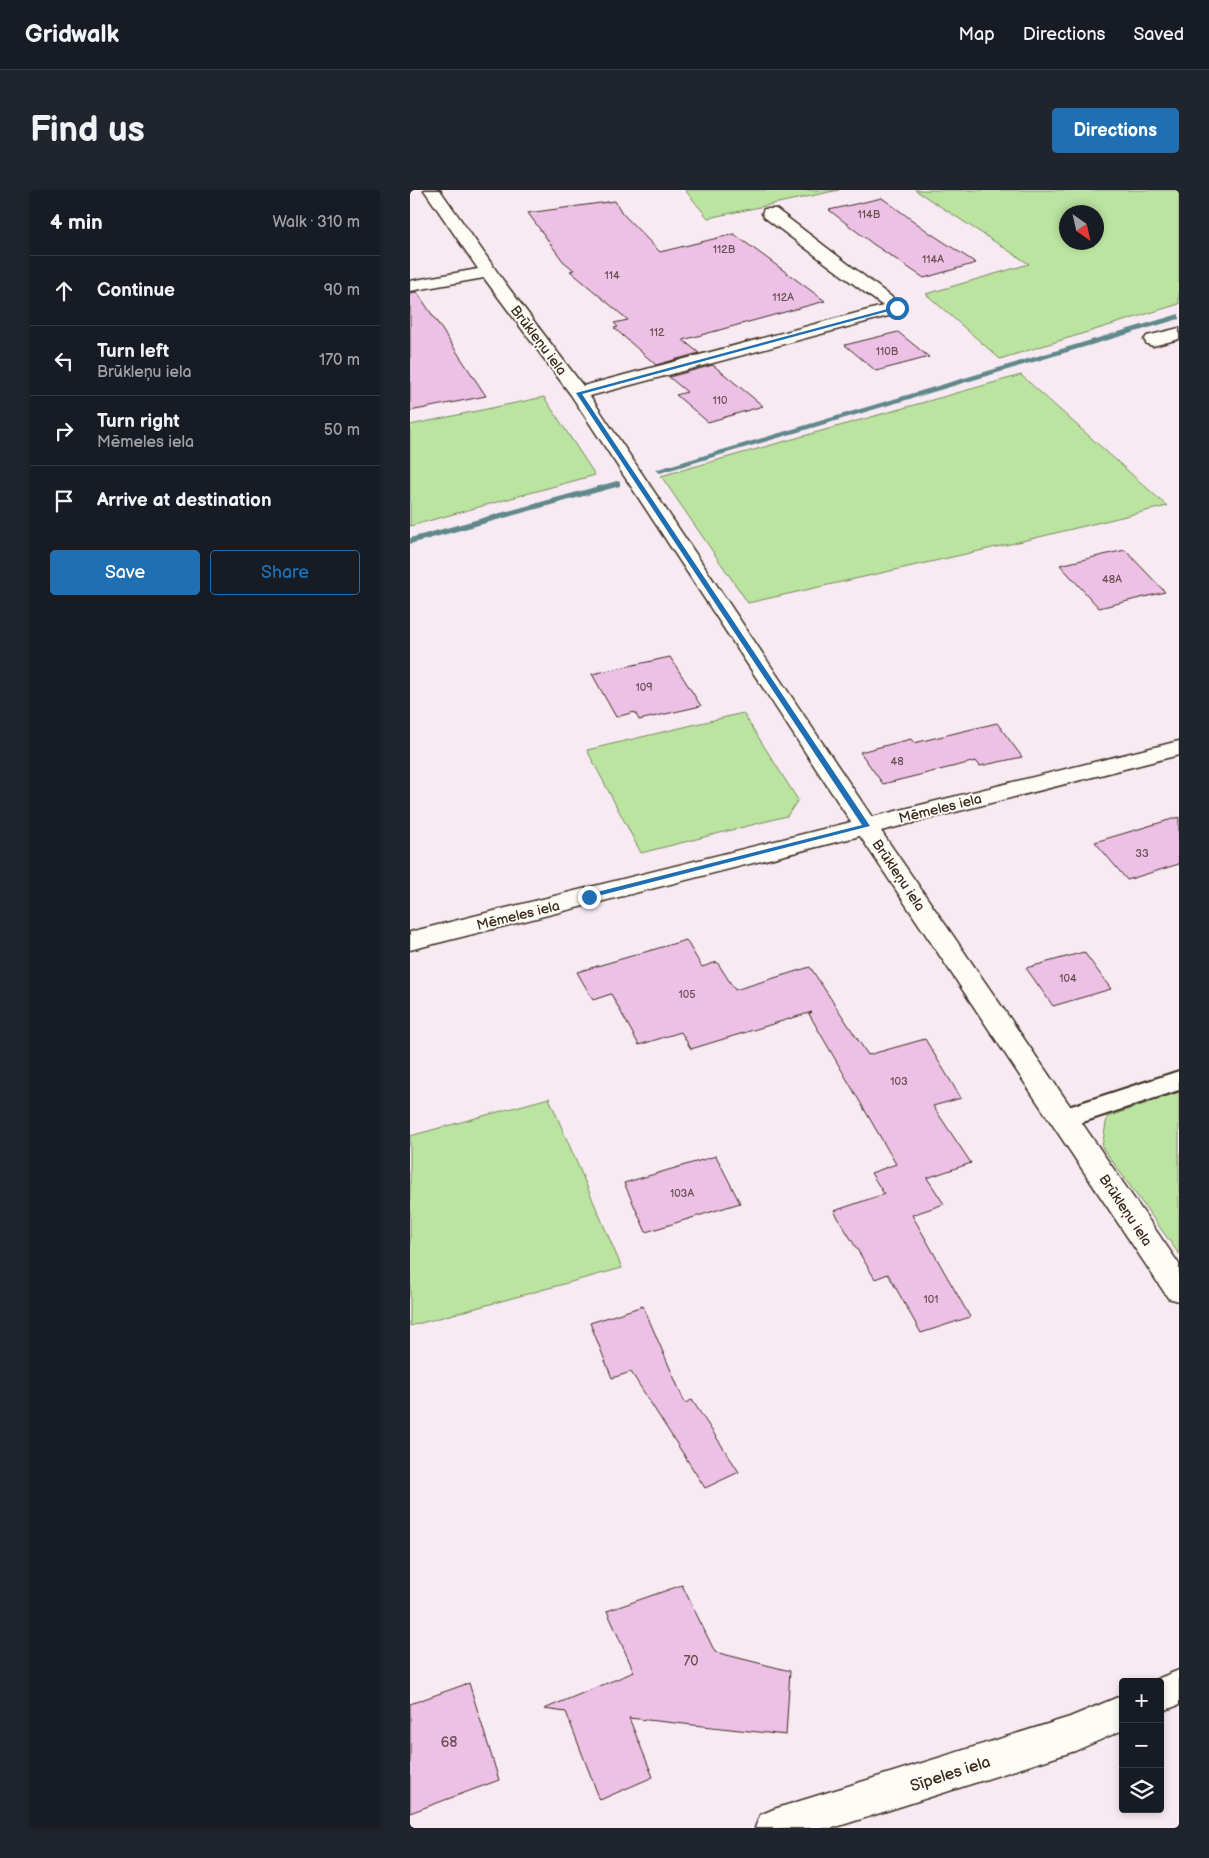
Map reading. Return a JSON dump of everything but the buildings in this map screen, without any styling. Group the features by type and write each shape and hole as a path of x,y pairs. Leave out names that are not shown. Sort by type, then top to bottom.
{"street":[{"name":"Brūkleņu iela","path":"432,190 489,272 579,393 866,826 1179,1289"},
{"path":"579,393 897,308 770,213"},
{"path":"410,286 489,272"},
{"path":"1153,340 1179,333"},
{"name":"Mēmeles iela","path":"410,941 1179,748"},
{"path":"1164,1693 1179,1687"},
{"name":"Sīpeles iela","path":"774,1828 1075,1733 1119,1714"}],"lane":[{"path":"1065,1118 1179,1080"}],"green space":[{"path":"685,190 839,190 708,218"},
{"path":"915,190 1179,190 1179,304 1000,359 926,294 1029,264"},
{"path":"1021,375 1167,506 1010,544 748,603 661,476"},
{"path":"544,397 595,475 410,526 410,425"},
{"path":"743,713 798,800 787,816 641,853 587,750"},
{"path":"1179,1092 1179,1254 1102,1147 1107,1117"},
{"path":"549,1098 622,1268 410,1326 410,1136"}],"waterway":[{"path":"660,470 1179,316"},
{"path":"410,541 617,484"}],"route":[{"path":"589,897 866,826 579,393 897,308"}]}
